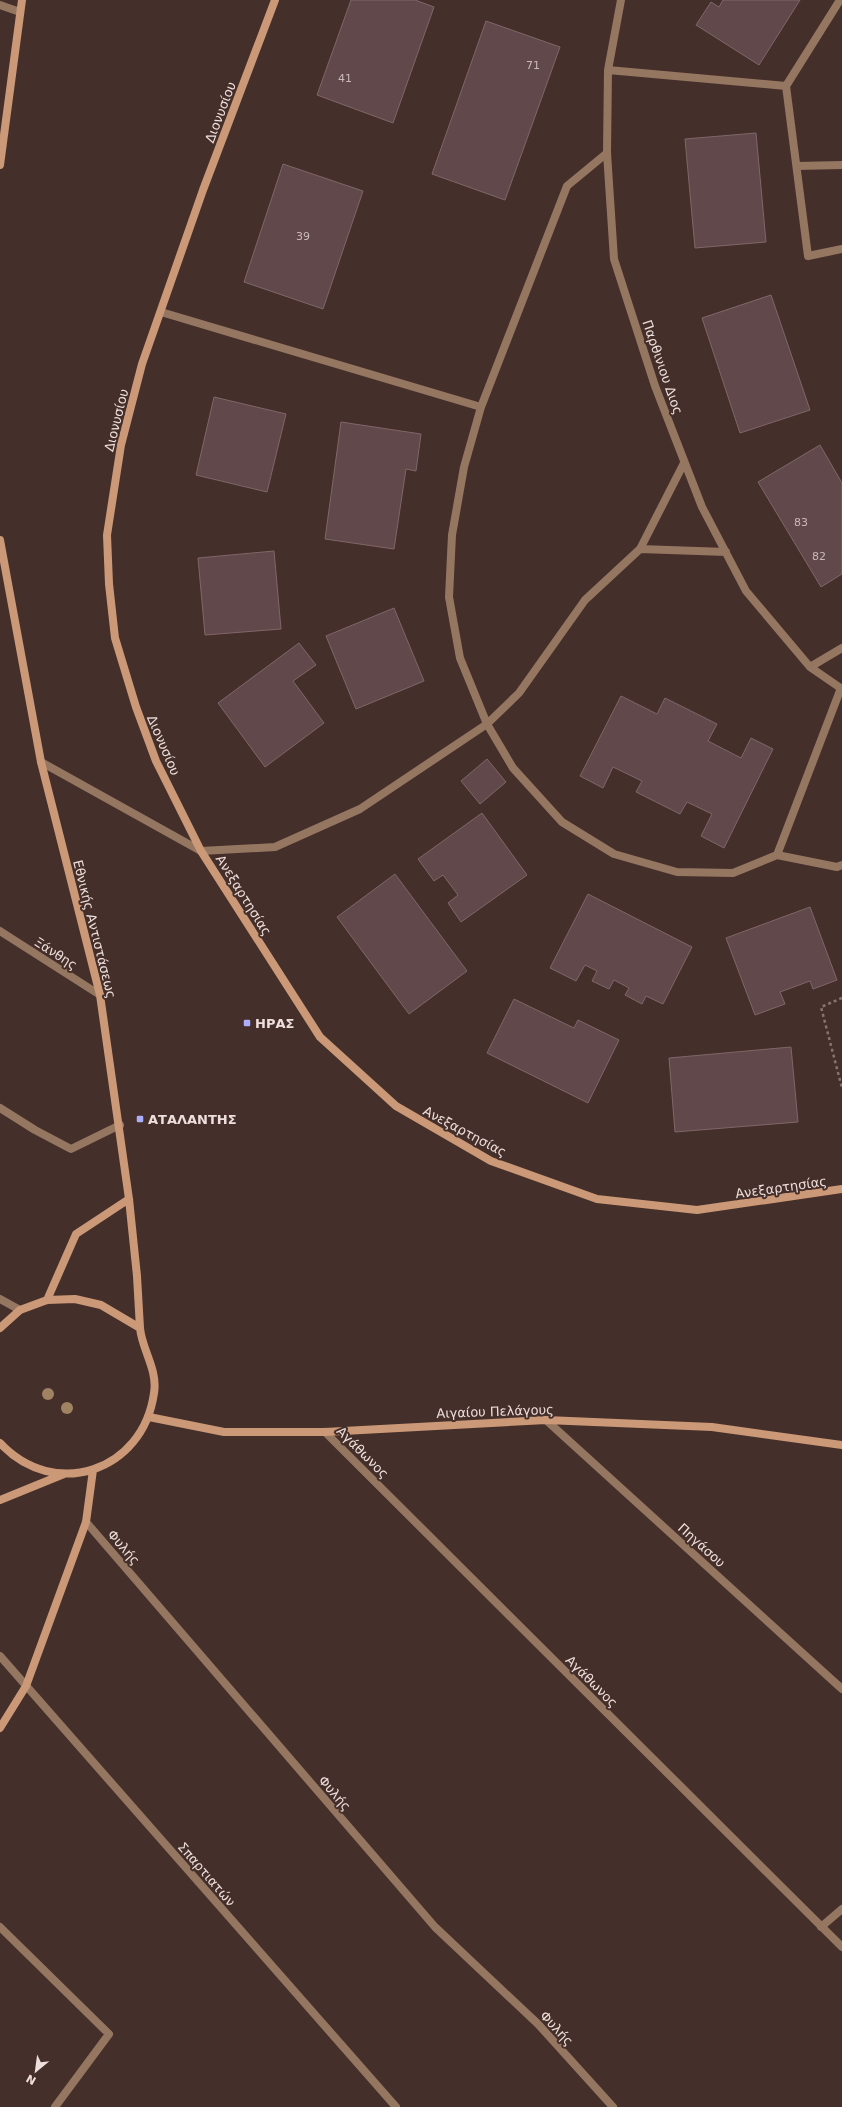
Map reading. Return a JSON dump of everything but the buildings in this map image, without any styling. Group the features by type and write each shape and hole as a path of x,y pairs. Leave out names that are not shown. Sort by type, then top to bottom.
{"street":[{"path":"0,165 22,0"},
{"name":"Διονυσίου","path":"202,851 156,761 136,707 115,638 109,584 107,535 121,445 142,364 203,190 275,0"},
{"name":"Παρθινιου Διος","path":"620,0 608,70 607,153 614,259 655,386 684,463 702,507 746,591 810,667 841,688"},
{"path":"840,0 786,86 808,256 842,249"},
{"path":"0,5 20,12"},
{"path":"608,70 786,86"},
{"path":"607,153 567,186 481,407 464,467 452,536 450,597 460,658 487,724 513,768 562,822 614,854 677,872 733,873 777,855 837,867 842,865"},
{"path":"796,166 842,165"},
{"path":"161,312 481,407"},
{"path":"41,762 202,851 275,847 360,809 487,724 519,693 585,600 640,549 684,463"},
{"name":"Εθνικής Αντιστάσεως","path":"0,540 1,559 41,762 100,995 120,1125 129,1199 137,1276 141,1340 152,1364 155,1391 149,1417 136,1440 117,1458 93,1470 65,1474"},
{"path":"640,549 726,552"},
{"path":"810,667 842,648"},
{"path":"777,855 841,688"},
{"name":"Ανεξαρτησίας","path":"202,851 320,1037 396,1106 491,1161 597,1199 697,1210 842,1189"},
{"name":"Ξάνθης","path":"0,931 100,995"},
{"path":"0,1108 35,1130 71,1149 120,1125"},
{"path":"47,1300 76,1234 129,1199"},
{"path":"0,1299 20,1310"},
{"path":"0,1328 20,1310 47,1300 75,1299 101,1305 140,1328"},
{"name":"Αιγαίου Πελάγους","path":"149,1417 224,1432 325,1432 546,1420 712,1427 842,1445"},
{"name":"Πηγάσου","path":"546,1420 842,1689"},
{"name":"Αγάθωνος","path":"325,1432 842,1948"},
{"path":"0,1443 12,1455 32,1467 65,1474"},
{"path":"0,1728 26,1686 86,1522 93,1470"},
{"path":"0,1500 65,1474"},
{"name":"Φυλής","path":"86,1522 434,1927 538,2024 613,2107"},
{"name":"Σπαρτιατών","path":"0,1656 396,2107"},
{"path":"821,1928 842,1910"},
{"path":"0,1927 109,2034 55,2107"}],"path":[{"path":"842,998 821,1007 842,1088"}],"place":[{"name":"ΗΡΑΣ","path":"247,1023"},
{"name":"ΑΤΑΛΑΝΤΗΣ","path":"140,1119"}]}
